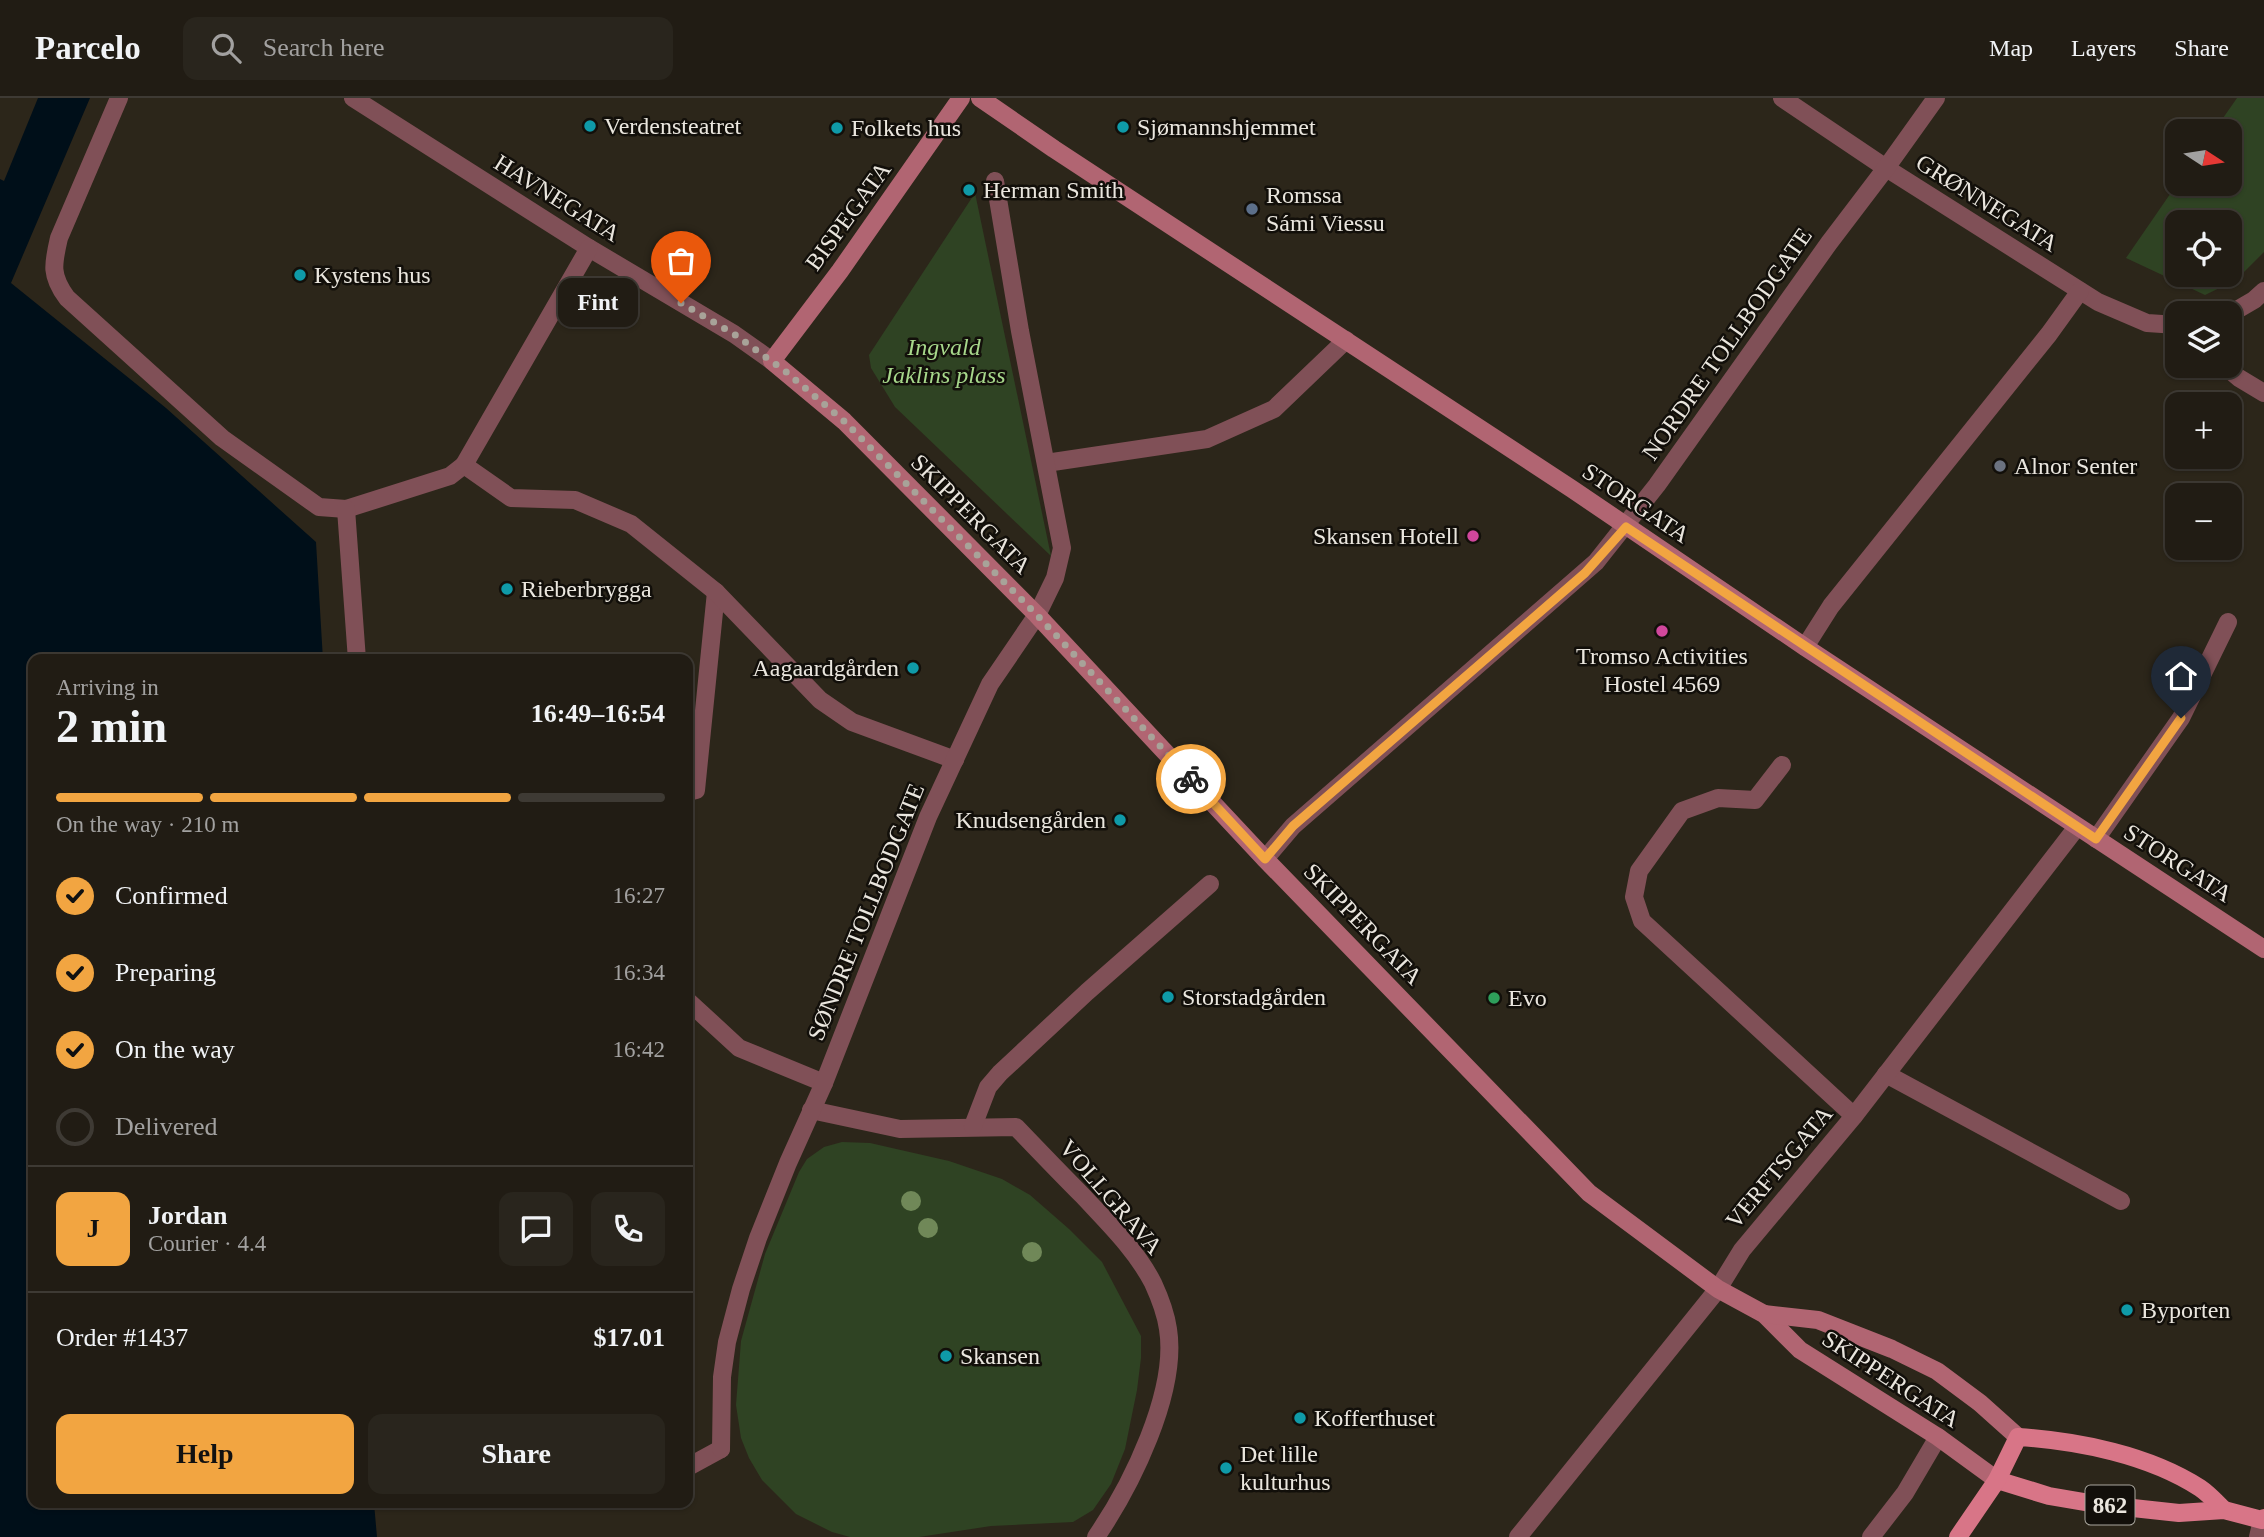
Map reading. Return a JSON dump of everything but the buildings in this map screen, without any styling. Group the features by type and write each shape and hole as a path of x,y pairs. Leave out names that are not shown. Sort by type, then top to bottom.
{"main road":[{"path":"1958,1537 1997,1480 2018,1437"},
{"name":"862","path":"2018,1437 2081,1444 2168,1471 2202,1489 2224,1510 2262,1524"},
{"name":"SKIPPERGATA","path":"1997,1480 2049,1496 2096,1504 2179,1513 2224,1510"}],"street":[{"path":"119,98 59,237 54,262 57,284 67,298 222,438 319,506 346,509 450,476 464,465 589,248"},
{"name":"HAVNEGATA","path":"353,98 589,248 734,334 772,361"},
{"name":"BISPEGATA","path":"772,361 961,98"},
{"name":"STORGATA","path":"980,98 2264,949"},
{"name":"GRØNNEGATA","path":"1782,98 1886,168 2098,302 2147,323 2165,324"},
{"name":"NORDRE TOLLBODGATE","path":"1265,859 1293,826 1585,573 1626,527 1936,98"},
{"name":"SØNDRE TOLLBODGATE","path":"693,1464 721,1449 722,1377 730,1329 758,1238 824,1083 928,817 990,684 1037,615 1055,578 1062,548 1020,331 995,181"},
{"path":"1805,647 1831,606 2049,334 2080,291"},
{"path":"2242,308 2264,291"},
{"path":"1046,463 1207,439 1274,409 1346,340"},
{"name":"SKIPPERGATA","path":"772,361 844,421 1037,615 1265,859 1589,1193 1718,1289 1764,1314 1800,1350 1938,1437 1997,1480"},
{"path":"2239,378 2264,393"},
{"name":"SØNDRE TOLLBODGATE","path":"464,465 511,498 575,500 631,524 716,592 820,700 852,722 955,760"},
{"path":"346,509 357,654"},
{"path":"693,791 696,790 716,592"},
{"path":"2096,839 2181,718 2228,622"},
{"path":"1782,765 1755,800 1718,798 1682,811 1639,871 1634,897 1642,921 1854,1116"},
{"name":"VERFTSGATA","path":"1518,1537 1718,1289 1742,1250 1854,1116 2077,827"},
{"path":"973,1126 988,1087 1000,1073 1210,884"},
{"name":"SØNDRE TOLLBODGATE","path":"693,1006 739,1048 824,1083"},
{"path":"1886,1074 2121,1201"},
{"name":"VOLLGRAVA","path":"811,1110 900,1129 1016,1127 1108,1222 1139,1261 1153,1284 1168,1328 1164,1382 1137,1469 1096,1537"},
{"name":"SKIPPERGATA","path":"1764,1314 1818,1320 1892,1349 1937,1371 1980,1402 2018,1437"},
{"path":"1871,1537 1905,1493 1938,1437"}],"green space":[{"path":"2237,98 2264,98 2264,252 2242,274 2242,210 2165,210 2165,276 2126,258 2169,196 2242,196 2242,119 2222,119"},
{"name":"Ingvald Jaklins plass","path":"975,193 1051,556 895,407 871,368 869,355"},
{"path":"2188,287 2222,287 2205,295"},
{"path":"842,1142 870,1143 949,1161 1002,1179 1030,1195 1102,1262 1141,1336 1141,1358 1125,1449 1111,1484 1093,1510 1073,1522 991,1526 919,1537 850,1537 832,1532 796,1514 762,1480 741,1438 736,1405 741,1341 765,1254 799,1172 807,1159 824,1147"}],"shaded area":[{"path":"0,98 90,98 11,283 166,408 316,542 323,654 28,654 28,1508 374,1508 377,1537 0,1537"}],"pier":[{"path":"0,98 38,98 4,181 0,179"}],"way so far":[{"path":"681,303 734,334 785,371 844,421 1037,615 1191,779"}],"place":[{"name":"Verdensteatret","path":"590,126"},
{"name":"Sjømannshjemmet","path":"1123,127"},
{"name":"Folkets hus","path":"837,128"},
{"name":"Herman Smith","path":"969,190"},
{"name":"Romssa Sámi Viessu","path":"1252,209"},
{"name":"Kystens hus","path":"300,275"},
{"name":"Fint","path":"681,303"},
{"name":"Alnor Senter","path":"2000,466"},
{"name":"Skansen Hotell","path":"1473,536"},
{"name":"Rieberbrygga","path":"507,589"},
{"name":"Tromso Activities Hostel 4569","path":"1662,631"},
{"name":"Aagaardgården","path":"913,668"},
{"name":"Knudsengården","path":"1120,820"},
{"name":"Storstadgården","path":"1168,997"},
{"name":"Evo","path":"1494,998"},
{"name":"Byporten","path":"2127,1310"},
{"name":"Skansen","path":"946,1356"},
{"name":"Kofferthuset","path":"1300,1418"},
{"name":"Det lille kulturhus","path":"1226,1468"}],"route":[{"path":"1191,779 1265,859 1293,826 1585,573 1626,527 2096,839 2181,718"}]}
